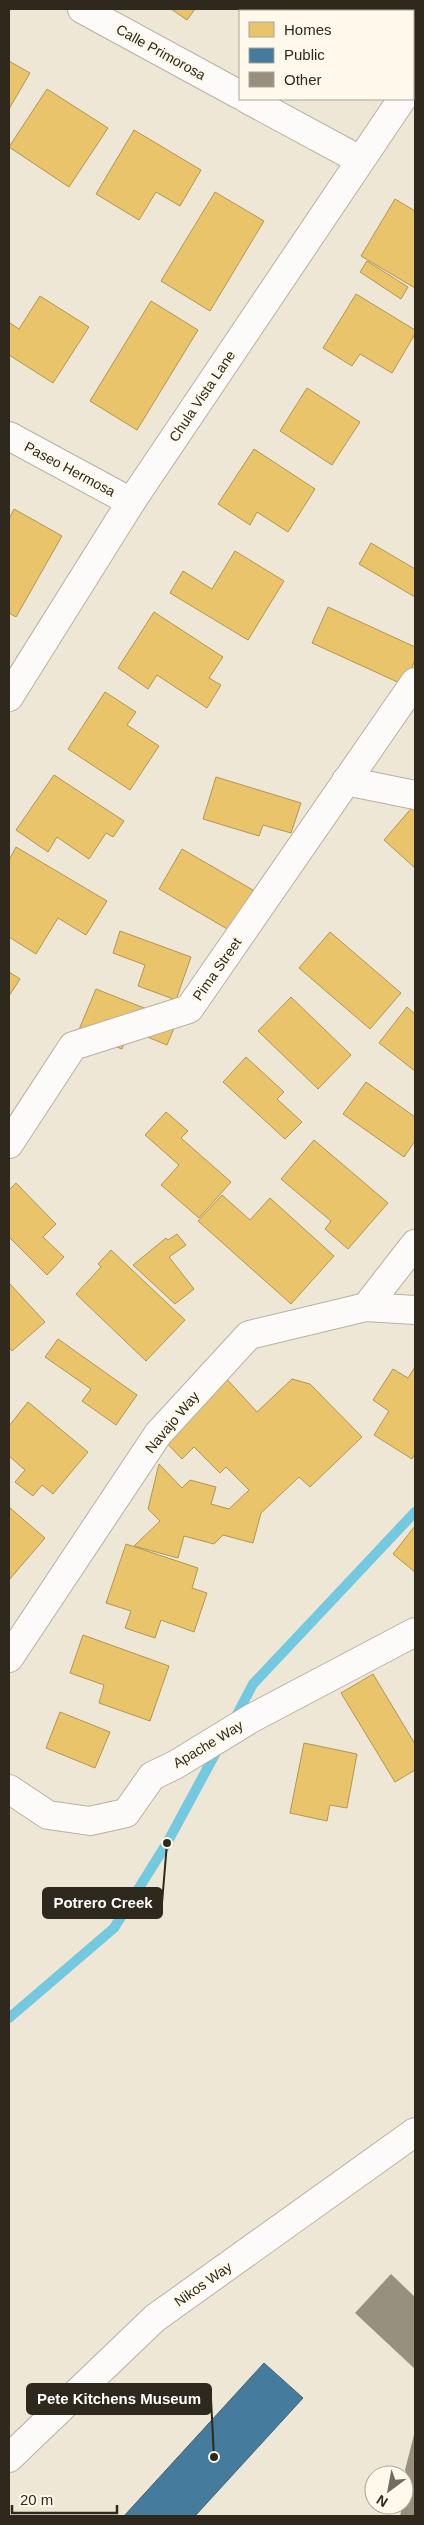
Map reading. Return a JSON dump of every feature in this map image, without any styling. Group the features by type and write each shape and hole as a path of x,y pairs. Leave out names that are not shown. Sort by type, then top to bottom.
{"street":[{"name":"Calle Primorosa","path":"82,9 239,94"},
{"path":"249,100 360,160"},
{"name":"Chula Vista Lane","path":"9,697 130,502 401,100"},
{"name":"Paseo Hermosa","path":"9,436 130,502"},
{"name":"Pima Street","path":"9,1144 73,1046 189,1009 415,682"},
{"path":"346,781 415,795"},
{"path":"366,1307 415,1244"},
{"name":"Navajo Way","path":"9,1658 158,1434 249,1335 366,1307 415,1310"},
{"name":"Apache Way","path":"9,1789 48,1815 90,1822 126,1813 152,1776 175,1765 252,1718 415,1632"},
{"name":"Nikos Way","path":"9,2458 155,2318 415,2132"}],"building: Homes":[{"path":"171,9 195,9 187,20"},
{"path":"237,9 293,9 292,10"},
{"path":"384,9 386,10 335,10"},
{"path":"9,61 30,73 9,109"},
{"path":"47,89 108,128 69,187 9,147"},
{"path":"134,130 201,170 180,206 156,192 139,220 96,194"},
{"path":"215,192 264,221 210,311 161,281"},
{"path":"395,199 415,211 415,288 361,256"},
{"path":"367,261 408,287 401,299 360,272"},
{"path":"356,294 415,330 415,334 392,373 360,354 352,366 323,348"},
{"path":"40,296 89,327 53,383 9,355 10,323 19,329"},
{"path":"151,301 198,330 137,430 90,401"},
{"path":"307,388 360,422 332,465 280,431"},
{"path":"254,449 315,489 288,532 257,512 250,525 218,504"},
{"path":"14,509 62,536 16,617 9,613 9,519"},
{"path":"371,543 415,569 415,597 359,564"},
{"path":"235,551 284,581 248,640 170,593 183,571 212,589"},
{"path":"328,607 415,647 415,660 404,685 312,643"},
{"path":"154,612 223,657 209,678 221,685 207,708 157,675 148,689 118,668"},
{"path":"105,692 136,712 127,725 159,746 130,790 68,749"},
{"path":"54,775 124,821 113,837 106,833 89,859 57,837 48,852 16,830"},
{"path":"216,777 301,803 291,833 263,825 259,836 203,819"},
{"path":"415,804 415,868 384,840"},
{"path":"16,847 107,901 86,935 58,918 36,954 9,937 9,860"},
{"path":"182,849 258,893 234,933 159,889"},
{"path":"120,931 191,957 176,1000 138,986 145,965 113,953"},
{"path":"330,932 401,993 370,1029 299,968"},
{"path":"9,972 20,979 9,996"},
{"path":"96,989 177,1021 167,1045 130,1030 122,1049 78,1032"},
{"path":"291,997 351,1055 318,1089 258,1031"},
{"path":"407,1007 415,1014 415,1071 379,1043"},
{"path":"246,1057 284,1092 277,1099 302,1122 285,1139 223,1082"},
{"path":"366,1082 415,1117 415,1141 404,1157 343,1114"},
{"path":"166,1112 188,1131 181,1138 231,1182 199,1218 161,1185 179,1165 145,1135"},
{"path":"314,1140 388,1203 348,1249 325,1229 331,1221 281,1179"},
{"path":"16,1183 56,1224 43,1237 64,1257 47,1275 9,1237 9,1190"},
{"path":"222,1195 250,1220 270,1198 334,1256 291,1304 198,1221"},
{"path":"177,1234 186,1245 169,1257 194,1289 175,1304 133,1265 166,1238 168,1240"},
{"path":"111,1250 185,1320 146,1361 76,1294 101,1267 98,1264"},
{"path":"9,1283 45,1322 12,1351 9,1347"},
{"path":"58,1339 137,1395 116,1425 82,1401 91,1389 45,1357"},
{"path":"415,1367 415,1453 412,1459 374,1435 389,1411 373,1400 393,1369 408,1378"},
{"path":"225,1377 257,1412 292,1379 310,1384 362,1437 310,1487 299,1477 261,1513 253,1543 223,1535 214,1544 184,1536 178,1558 134,1546 160,1521 148,1509 159,1464 182,1488 190,1480 216,1487 211,1504 229,1509 249,1490 226,1467 220,1473 194,1447 182,1459 162,1438"},
{"path":"28,1402 88,1452 53,1494 42,1485 33,1496 15,1482 25,1470 9,1456 9,1426"},
{"path":"9,1507 45,1538 9,1580"},
{"path":"415,1526 415,1572 393,1554"},
{"path":"126,1544 198,1568 192,1588 207,1593 194,1632 161,1620 155,1638 125,1628 131,1611 106,1603"},
{"path":"83,1635 169,1666 150,1721 99,1703 104,1685 70,1673"},
{"path":"373,1674 415,1744 415,1770 395,1782 341,1693"},
{"path":"60,1712 110,1732 95,1768 46,1748"},
{"path":"304,1743 357,1754 347,1808 330,1805 327,1821 290,1813"}],"building: Public":[{"path":"264,2363 303,2398 195,2516 124,2516"}],"building: Other":[{"path":"391,2274 415,2297 415,2369 355,2313"},
{"path":"415,2431 415,2516 400,2516 414,2515 414,2465 406,2465"}],"waterway":[{"path":"233,1722 253,1684 415,1512"},
{"path":"9,2018 114,1928 167,1843 220,1745"}],"place":[{"name":"Potrero Creek","path":"167,1843"},
{"name":"Pete Kitchens Museum","path":"214,2457"}]}
